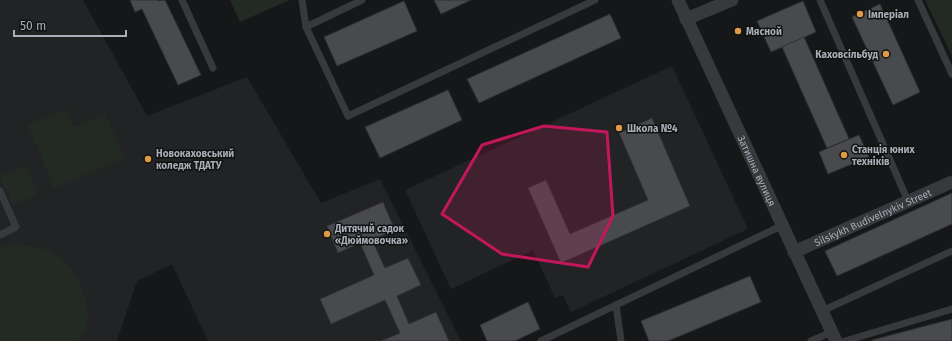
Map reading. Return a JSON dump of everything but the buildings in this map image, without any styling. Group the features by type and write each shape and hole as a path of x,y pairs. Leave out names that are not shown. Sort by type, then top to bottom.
{"street":[{"name":"Затишна вулиця","path":"678,0 781,226 834,337"},
{"path":"686,19 732,0"},
{"name":"Silskykh Budivelnykiv Street","path":"794,252 952,182"}],"lane":[{"path":"182,0 212,68"},
{"path":"302,0 306,27 348,116 595,0"},
{"path":"306,27 362,0"},
{"path":"820,0 908,201"},
{"path":"918,0 952,74"},
{"path":"0,191 16,227 0,234"},
{"path":"541,341 781,226"},
{"path":"822,311 952,251"},
{"path":"616,305 621,341"},
{"path":"845,341 952,309"},
{"path":"811,341 834,337"}],"highlighted area":[{"path":"544,126 607,132 613,216 588,267 502,254 442,214 482,145"}],"shaded area":[{"name":"Новокаховський коледж ТДАТУ","path":"0,0 83,0 147,116 247,77 321,203 380,179 461,341 208,341 172,264 137,281 117,341 0,341"},
{"path":"230,0 290,0 240,22"},
{"path":"925,0 952,0 952,56"},
{"name":"Школа №4","path":"672,66 748,229 571,312 563,295 555,298 533,250 451,289 405,190"},
{"path":"66,109 74,127 105,114 125,158 54,188 28,125"},
{"path":"26,166 38,194 13,205 0,176"},
{"path":"10,244 27,245 44,249 54,254 70,267 81,286 87,307 87,328 86,332 79,341 0,341 0,248"}],"place":[{"name":"Імперіал","path":"860,14"},
{"name":"Мясной","path":"738,31"},
{"name":"Каховсільбуд","path":"886,54"},
{"name":"Школа №4","path":"619,128"},
{"name":"Станція юних техніків","path":"844,155"},
{"name":"Новокаховський коледж ТДАТУ","path":"148,159"},
{"name":"Дитячий садок «Дюймовочка»","path":"327,234"}]}
